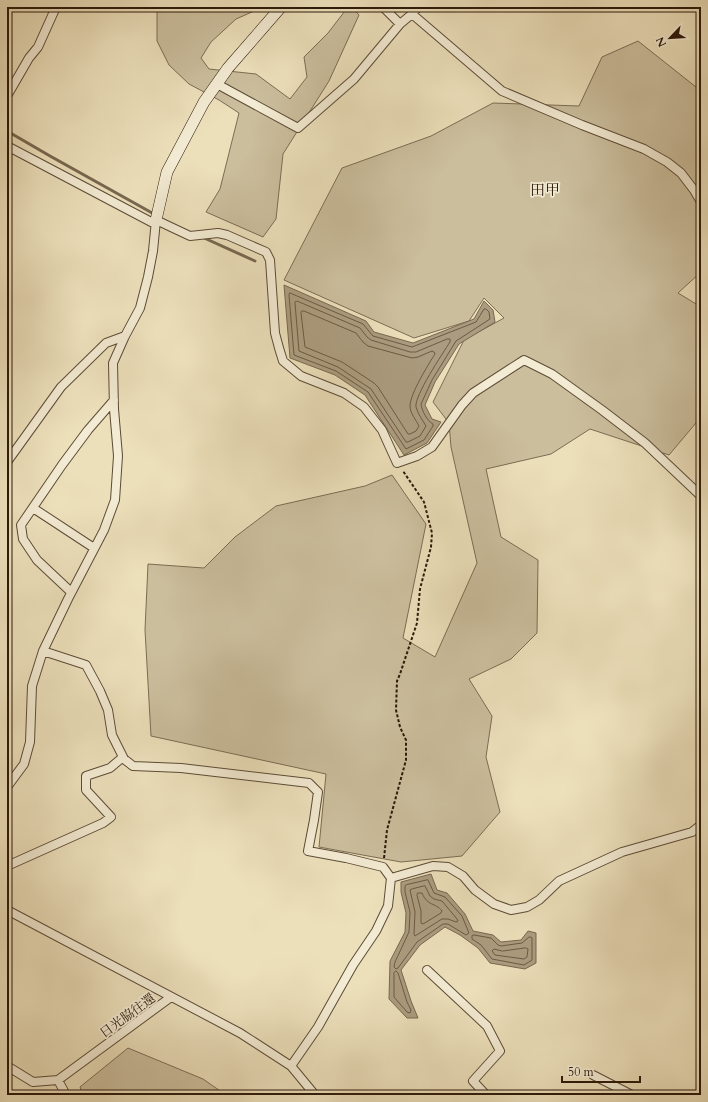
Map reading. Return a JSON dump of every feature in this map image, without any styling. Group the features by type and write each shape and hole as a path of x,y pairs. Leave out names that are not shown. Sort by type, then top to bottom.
{"street":[{"path":"7,96 29,58 38,46 56,7"},
{"path":"7,788 24,764 30,742 32,686 43,651 71,592 104,530 115,500 118,456 114,409 113,363 140,308 153,251 155,222 167,172 204,102 228,68 281,7"},
{"path":"383,7 400,24"},
{"path":"217,84 298,128 354,79 400,24 418,7"},
{"path":"412,14 502,91 582,126 644,149 667,162 681,173 701,202"},
{"path":"7,146 155,222 190,236 218,234 227,235 266,252 270,260 275,333 278,348 283,361 302,376 344,393 364,406 382,430 397,463 417,456 432,448 462,405 473,393 524,360 552,374 645,443 701,496"},
{"path":"7,462 61,387 106,343 125,336"},
{"path":"71,592 36,560 23,539 21,525 88,430 114,400"},
{"path":"33,508 94,548"},
{"path":"43,651 86,665 108,710 112,735 124,759 132,766 181,768 309,783 318,792 308,851 383,867 390,878 388,906 376,931 353,965 318,1027 291,1066"},
{"path":"7,866 103,823 111,817 86,790 86,776 110,768 123,757"},
{"path":"390,878 433,866 448,867 462,876 475,890 494,904 511,910 527,907 539,900 559,881 622,852 692,832 701,825"},
{"path":"7,910 171,997"},
{"path":"427,970 487,1026 500,1051 473,1081 486,1095"},
{"name":"日光脇往還","path":"58,1080 171,997 240,1033 291,1066 315,1095"},
{"path":"7,1066 33,1082 58,1080 66,1095"},
{"path":"593,1075 632,1095"}],"path":[{"path":"383,867 387,830 406,760 406,740 400,727 396,710 397,681 417,623 420,589 431,547 432,533 424,502 397,463"}],"shaded area":[{"path":"157,7 261,7 236,19 211,42 201,58 209,69 256,74 290,99 307,77 304,57 328,33 348,7 352,7 359,15 329,81 283,154 276,219 263,237 206,212 220,189 239,113 219,100 189,84 169,65 157,41"},
{"path":"638,41 701,91 701,272 678,293 701,307 701,417 669,455 590,429 551,454 486,469 501,537 538,560 537,633 511,659 469,679 492,716 486,757 500,812 462,856 401,862 319,847 326,774 151,736 145,630 148,564 204,568 235,537 276,506 365,486 392,475 426,524 403,638 435,657 477,563 451,447 449,423 433,402 464,340 504,318 484,298 469,321 414,338 284,280 342,168 431,136 493,103 579,106 602,57"},
{"path":"128,1048 203,1079 226,1095 83,1095 80,1087"}],"water":[{"path":"284,285 366,321 374,332 413,343 474,319 484,301 493,310 495,322 459,344 435,382 425,405 432,419 441,422 427,443 404,455 365,395 335,375 290,358"},
{"path":"431,874 437,890 447,893 465,914 473,931 493,935 501,942 521,940 528,931 536,933 536,963 525,969 490,963 478,948 460,935 445,927 420,945 401,970 418,1018 407,1018 389,999 390,961 405,932 406,913 401,892 401,882"}],"waterway":[{"path":"7,131 154,214"},
{"path":"202,237 255,261"}],"district":[{"name":"田甲","path":"545,190"}]}
